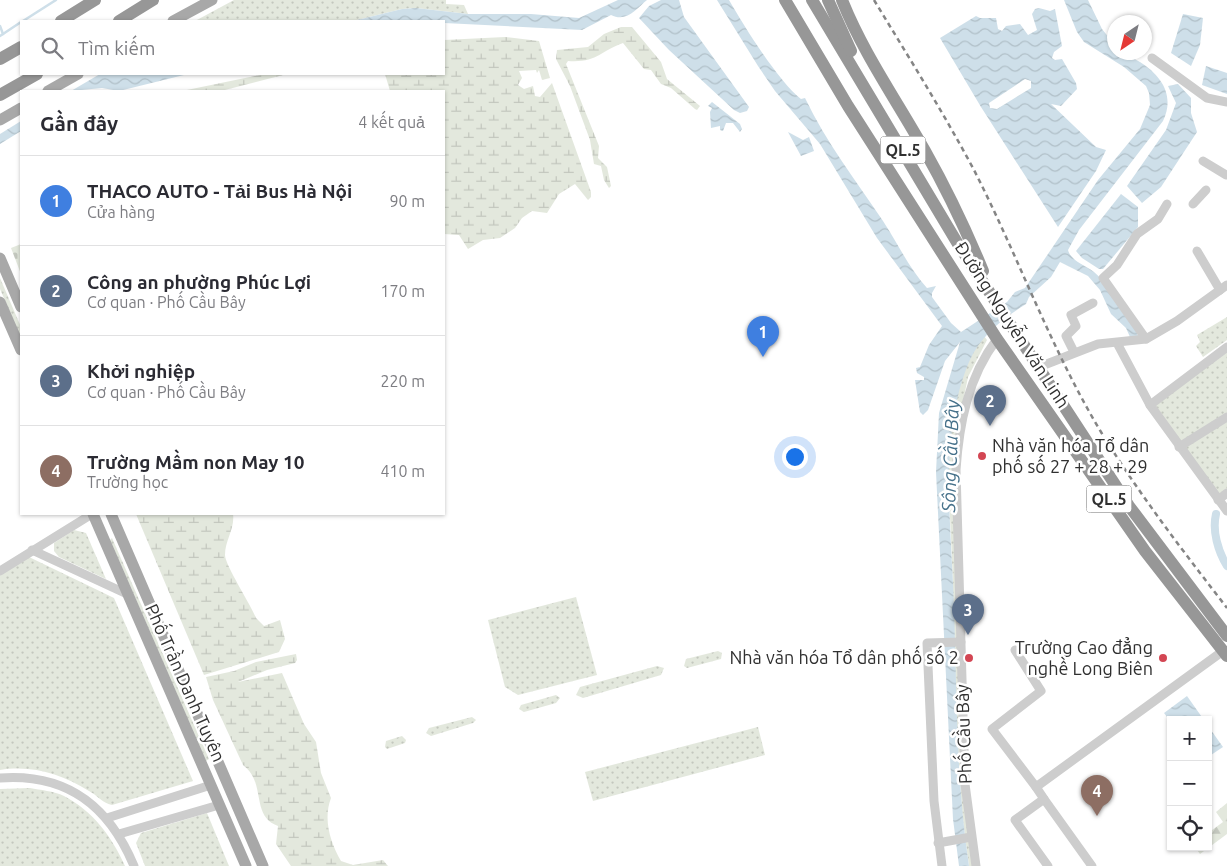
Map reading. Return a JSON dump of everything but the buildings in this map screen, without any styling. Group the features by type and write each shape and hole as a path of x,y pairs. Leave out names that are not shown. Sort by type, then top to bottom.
{"highway":[{"path":"64,20 95,0"},
{"path":"121,20 153,0"},
{"name":"Đường Nguyễn Văn Linh","path":"785,0 848,106 996,338 1145,551 1225,654"},
{"name":"Đường Nguyễn Văn Linh","path":"812,0 958,244 1129,506 1227,636"},
{"path":"828,0 876,105"},
{"path":"842,0 860,37 926,152 963,224 994,299"},
{"path":"0,59 20,48"},
{"path":"0,95 35,75"}],"main road":[{"path":"175,20 212,0"},
{"path":"50,90 76,75"},
{"path":"0,120 20,109"},
{"path":"0,258 20,305"},
{"path":"0,302 20,348"},
{"name":"Phố Trần Danh Tuyên","path":"92,515 246,866"},
{"name":"Phố Trần Danh Tuyên","path":"111,515 264,866"},
{"path":"215,795 230,788"}],"street":[{"path":"1152,58 1207,98 1227,102"},
{"path":"1204,161 1226,175"},
{"path":"1193,204 1206,190"},
{"path":"1146,339 1103,278 1117,265 1136,234 1158,220 1167,204"},
{"path":"1039,367 1098,344 1146,339 1177,321 1223,288 1197,251"},
{"path":"1074,352 1066,336 1076,326 1071,315 1093,303"},
{"name":"Phố Cầu Bây","path":"976,866 965,784 956,489 959,441 965,408 974,379 996,338"},
{"path":"1117,343 1150,404 1179,447 1227,511"},
{"path":"1150,404 1227,348"},
{"path":"1179,447 1227,417"},
{"path":"1218,500 1227,493"},
{"path":"0,571 90,515"},
{"path":"32,550 128,594"},
{"path":"942,866 934,801 927,643 961,642"},
{"path":"1015,650 1041,691 992,729 1094,865"},
{"path":"1036,788 1225,654"},
{"path":"0,778 36,778 75,792 107,818 119,834 134,866"},
{"path":"107,818 215,795"},
{"path":"119,834 215,795"},
{"path":"1044,799 1015,820 1048,866"},
{"path":"938,843 971,838"}],"green space":[{"path":"234,0 446,0 446,4 464,5 468,14 416,8 402,9 357,20 197,20"},
{"path":"621,27 632,27 661,62 667,79 700,106 697,110 695,109 671,88 661,84 651,70 644,69 623,43 586,60 568,61 566,64 599,146 598,158 607,167 611,186 609,188 604,180 601,166 594,164 590,140 570,86 556,59 557,50 588,47 604,34"},
{"path":"505,37 539,41 550,78 542,80 539,70 537,73 536,70 519,71 522,78 518,85 524,89 533,86 535,96 540,97 552,83 591,192 591,197 588,200 575,184 559,194 547,213 532,211 522,218 515,228 500,238 483,240 468,249 459,235 445,234 445,90 390,90 385,75 445,75 445,40"},
{"path":"260,75 283,75 225,90 187,90"},
{"path":"20,244 20,271 11,248"},
{"path":"0,278 20,325 20,336 0,289"},
{"path":"1227,317 1227,340 1203,357 1196,346 1200,342 1197,335"},
{"path":"984,336 987,340 968,377 958,426 963,777 973,866 969,866 964,832 959,763 949,462 952,420 959,387 967,365"},
{"path":"1227,347 1227,493 1218,500 1150,405"},
{"path":"136,515 233,515 233,525 225,555 233,576 256,618 264,626 280,620 285,639 279,652 204,675"},
{"path":"74,530 86,533 106,579 59,557 54,551 54,543"},
{"path":"112,538 209,759 206,761 110,540"},
{"path":"29,557 114,598 193,781 112,805 105,803 92,793 68,780 46,772 24,769 0,770 0,575"},
{"path":"576,597 597,675 518,695 505,687 488,620"},
{"path":"718,651 722,653 721,659 687,668 684,666 686,659"},
{"path":"296,654 297,660 295,663 267,670 238,682 282,673 304,724 316,742 321,773 331,798 328,814 329,830 341,861 353,865 383,860 388,866 291,866 276,844 278,826 269,821 264,815 255,781 243,765 213,700 206,677 234,671 256,662"},
{"path":"657,666 664,668 661,675 583,698 576,695 580,687"},
{"path":"556,695 560,698 556,703 524,712 519,709 521,705"},
{"path":"472,717 476,720 473,723 431,736 426,733 429,728"},
{"path":"758,727 765,755 593,801 585,772"},
{"path":"402,736 406,740 405,743 387,749 385,747 386,741"},
{"path":"30,788 60,794 84,809 108,835 125,866 0,866 0,789"},
{"path":"1227,803 1227,834 1212,845 1212,830 1223,822 1216,812"},
{"path":"207,813 229,866 145,866 136,843 141,833"}],"water":[{"path":"618,0 647,0 627,16 617,17 611,15 582,30 445,23 445,20 357,20 402,9 416,8 468,14 531,14 579,18"},
{"path":"661,0 679,0 684,17 749,107 747,111 740,113 734,110 669,50 639,18 649,6"},
{"name":"Sông Cầu Bây","path":"717,0 729,0 752,38 782,80 801,99 805,98 832,146 883,221 909,264 927,288 936,286 932,297 951,323 961,332 1007,302 1015,292 1025,288 1098,180 1140,129 1150,105 1149,93 1146,86 1113,60 1136,60 1140,62 1160,80 1167,95 1168,103 1163,121 1079,230 1068,250 1075,260 1094,272 1113,293 1139,337 1130,337 1126,328 1111,314 1100,290 1088,276 1060,262 1051,277 1029,297 1026,304 1000,322 979,344 969,362 959,390 953,420 949,484 959,770 969,866 959,866 953,819 936,472 939,413 960,342 945,361 928,410 923,415 920,412 915,380 924,380 924,377 917,373 916,368 920,367 929,345 942,326 877,238 820,144 775,91"},
{"name":"Sông Cầu Bây","path":"1064,0 1088,0 1107,35 1107,56 1084,42 1077,32"},
{"path":"1039,8 1050,11 1055,9 1062,46 1054,52 1052,58 1055,60 1062,59 1076,83 1077,89 1061,106 1051,104 1096,147 1106,150 1096,171 1058,227 981,107 940,38 976,16 980,18 996,18 998,29 1002,31 1006,26 1020,24 1028,35 1037,30 1032,14 1035,9","holes":["1025,79 1031,81 1031,88 997,109 990,108 989,103"]},
{"path":"1183,14 1203,18 1200,45 1191,66 1171,53"},
{"path":"1206,66 1227,73 1227,94 1202,85"},
{"path":"98,75 184,75 123,90 102,88 73,90"},
{"path":"1178,84 1191,98 1191,113 1197,132 1161,187 1142,203 1127,186 1166,130 1176,103 1168,86"},
{"path":"712,102 740,124 742,129 740,132 733,123 726,123 723,131 720,130 720,126 711,128 710,112 712,108 708,106"},
{"path":"20,122 20,132 0,144 0,134"},
{"path":"788,132 803,140 809,137 814,151 801,156"},
{"path":"1121,194 1138,207 1138,227 1103,269 1099,269 1082,258 1076,251"},
{"path":"1187,696 1201,716 1167,717 1164,713"},
{"path":"1212,732 1223,747 1212,754"}],"waterway":[{"path":"25,20 56,0"},
{"path":"0,36 20,23"},
{"path":"0,26 3,34"},
{"path":"1216,514 1217,541 1227,566"}],"railway":[{"path":"874,0 938,105 974,170 1050,335 1101,432 1146,500 1227,608"}],"place":[{"name":"THACO AUTO - Tải Bus Hà Nội","path":"763,357"},
{"name":"Công an phường Phúc Lợi","path":"990,426"},
{"name":"Nhà văn hóa Tổ dân phố số 27 + 28 + 29","path":"982,456"},
{"name":"Khởi nghiệp","path":"968,635"},
{"name":"Nhà văn hóa Tổ dân phố số 2","path":"969,658"},
{"name":"Trường Cao đẳng nghề Long Biên","path":"1163,658"},
{"name":"Trường Mầm non May 10","path":"1097,816"}]}
